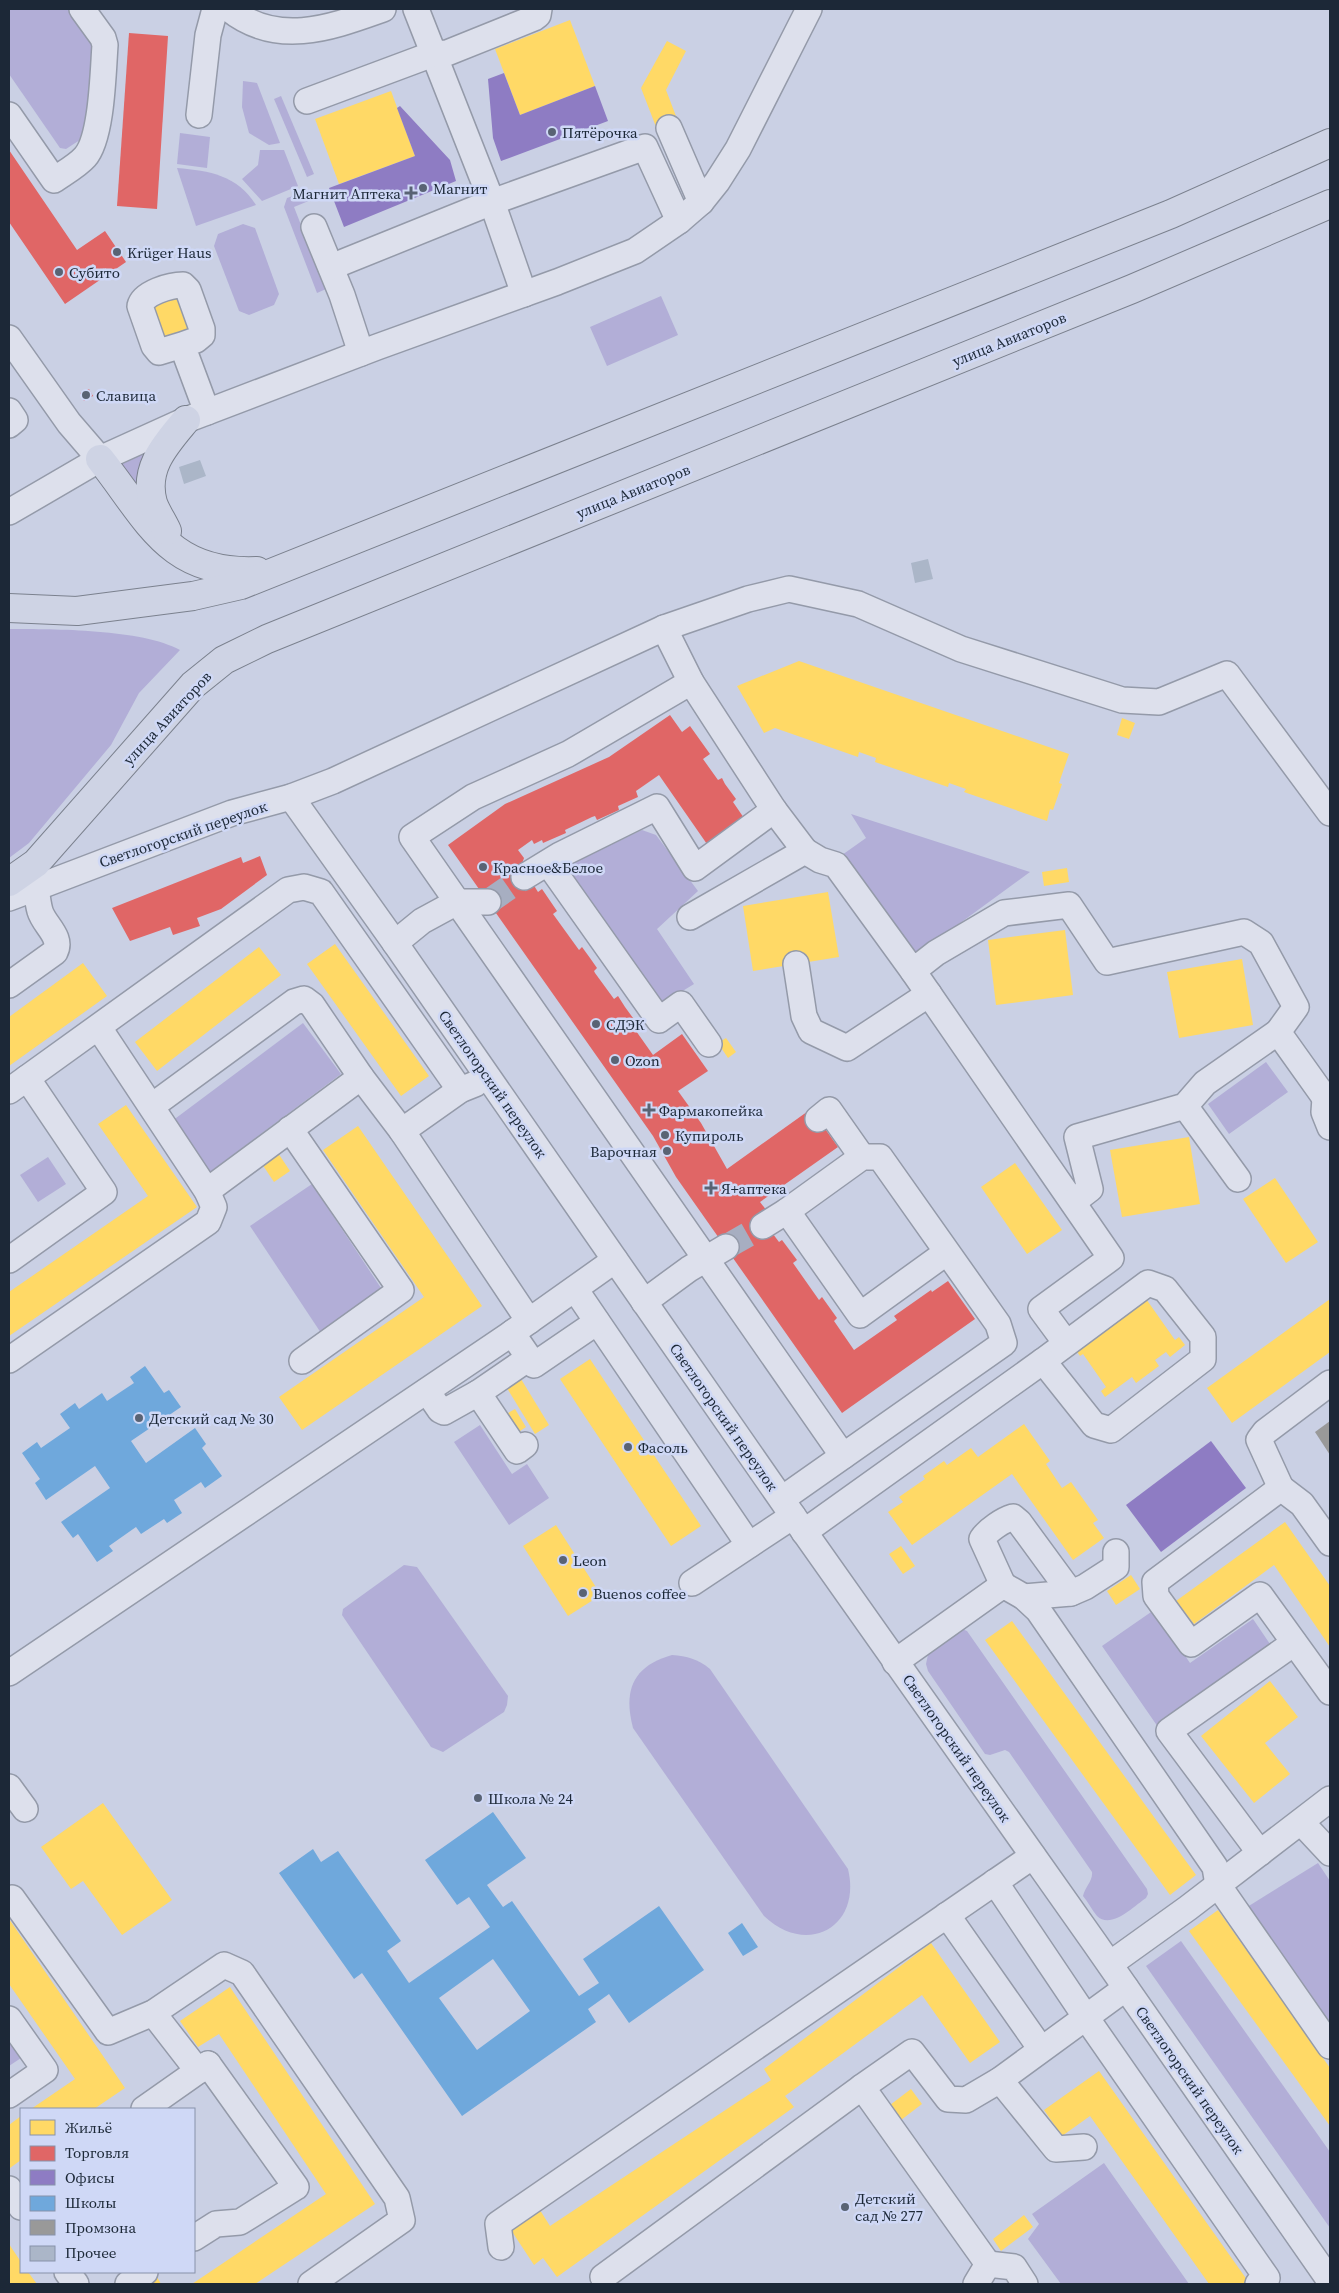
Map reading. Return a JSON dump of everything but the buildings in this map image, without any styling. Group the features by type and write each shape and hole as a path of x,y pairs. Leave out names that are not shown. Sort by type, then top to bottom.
{"main road":[{"path":"9,608 77,611 193,596 241,585 1161,217 1330,142"},
{"name":"улица Авиаторов","path":"9,882 36,863 193,685 224,660 276,635 1132,289 1330,204"},
{"path":"175,548 153,502 151,484 153,466 162,448 197,416"},
{"path":"100,458 154,532 189,560 221,570 280,570"}],"street":[{"path":"9,115 54,180 86,156 92,147 100,105 105,45 104,38 82,9"},
{"path":"199,115 208,35 214,9"},
{"path":"229,9 262,27 298,32 335,25 384,9"},
{"path":"416,9 492,202 524,294"},
{"path":"308,101 433,54 446,53 534,18 538,15 538,9"},
{"path":"9,512 100,458 197,416 635,251 675,224 701,202 717,182 738,149 809,9"},
{"path":"669,128 701,202"},
{"path":"331,267 492,202 645,147 675,224"},
{"path":"314,226 331,267 361,353"},
{"path":"9,338 70,423 100,458"},
{"path":"182,346 197,416"},
{"path":"9,411 15,420 9,425"},
{"path":"291,797 334,781 403,750 664,628 748,599 790,589 858,604 961,649 1122,700 1159,702 1227,674 1330,813"},
{"path":"664,628 692,682 774,810 805,851 820,860 836,865 913,971 1111,1258 1041,1309 1066,1342"},
{"path":"692,682 568,754 473,797 412,837 457,902 716,1253 843,1456"},
{"name":"Светлогорский переулок","path":"9,898 232,813 291,797 395,943 895,1662 1326,2267"},
{"path":"524,876 560,855 657,807 695,868 774,810"},
{"path":"690,918 805,851"},
{"path":"548,863 659,1020 681,1004 709,1044"},
{"path":"9,1260 104,1192 18,1085 288,890 304,886 321,892 460,1090"},
{"path":"9,985 55,952 58,947 56,939 40,913 36,887"},
{"path":"395,943 422,921 457,902 488,902"},
{"path":"913,971 936,953 1004,913 1069,905 1106,962 1244,932 1260,943 1296,1007 1278,1032 1204,1083 1186,1106 1077,1137 1090,1189 1074,1202"},
{"path":"796,964 804,1016 811,1031 847,1048 929,994"},
{"path":"152,1106 294,1002 304,999 312,1005 361,1077 402,1131 520,1327 529,1358 534,1365 597,1322"},
{"path":"9,1360 208,1222 214,1207 207,1191 99,1028"},
{"path":"1278,1032 1328,1096 1324,1112 1330,1128"},
{"path":"207,1191 361,1077"},
{"path":"402,1131 460,1090 489,1078"},
{"path":"1186,1106 1238,1179"},
{"path":"818,1119 829,1110 862,1157"},
{"path":"290,1129 401,1290 302,1361"},
{"path":"763,1226 862,1157 880,1156 998,1324 1004,1343 843,1456 793,1516"},
{"path":"787,1211 860,1315 947,1252"},
{"path":"644,1302 689,1269 716,1253"},
{"path":"9,1673 427,1391 614,1260"},
{"path":"692,1583 793,1516 1043,1361 1066,1342 1148,1283 1165,1289 1203,1337 1203,1359 1111,1430 1094,1425 1043,1361"},
{"path":"574,1289 750,1545"},
{"path":"427,1391 440,1410 444,1412 478,1393 529,1358"},
{"path":"1330,1383 1265,1432 1259,1440 1281,1488 1302,1504 1330,1543"},
{"path":"478,1393 517,1451 525,1445"},
{"path":"1281,1488 1155,1582 1156,1596 1191,1644 1260,1595 1330,1692"},
{"path":"1071,1593 1019,1522 1013,1518 1007,1519 985,1534 982,1539 1003,1585 1024,1597 1038,1610 1215,1867 1218,1885 1330,2046"},
{"path":"1024,1597 1071,1593 1085,1587 1116,1567 1116,1552"},
{"path":"895,1662 1003,1585"},
{"path":"1260,1853 1170,1731 1294,1643"},
{"path":"9,1787 25,1809"},
{"path":"1110,1964 1218,1885 1330,1799"},
{"path":"1301,1822 1330,1852"},
{"path":"501,2247 498,2224 1033,1856"},
{"path":"994,1882 1266,2278 1258,2284"},
{"path":"9,1900 12,1898 108,2032 153,2013 224,1964 242,1973 397,2198 402,2220 311,2284"},
{"path":"947,1915 1042,2048"},
{"path":"603,2277 912,2052 948,2099 966,2100 1000,2080 1085,2016 1126,1988"},
{"path":"153,2013 198,2072"},
{"path":"9,2019 45,2070 9,2095"},
{"path":"145,2108 208,2064 296,2188 240,2222 216,2224 195,2237"},
{"path":"1000,2080 1056,2149 1084,2147"},
{"path":"862,2087 982,2274 1014,2267 1025,2284"},
{"path":"68,2273 76,2284"},
{"path":"128,2284 144,2273"}],"shaded area":[{"path":"9,9 72,9 98,43 86,136 66,149 60,148 9,74"},
{"path":"243,81 257,83 280,143 269,145 249,133 242,107"},
{"path":"281,96 314,174 307,177 274,99"},
{"path":"180,133 210,137 207,168 177,164"},
{"path":"260,150 284,150 298,186 262,201 242,179 258,165"},
{"path":"177,168 222,176 240,187 256,205 196,226"},
{"path":"308,191 311,200 294,207 326,289 317,293 284,207 287,198"},
{"path":"243,224 255,228 279,294 274,305 249,315 239,311 214,246 218,234"},
{"path":"661,296 678,335 607,366 590,327"},
{"path":"152,449 143,493 118,466"},
{"path":"9,629 73,630 121,634 164,643 180,650 139,693 111,745 29,843 9,858"},
{"path":"851,814 1030,872 915,956 842,855 866,838"},
{"path":"642,830 656,835 698,891 657,929 694,984 668,1000 660,1002 568,875 574,862"},
{"path":"303,1023 341,1074 206,1175 168,1124"},
{"path":"1266,1062 1288,1092 1229,1134 1208,1104"},
{"path":"48,1157 66,1184 38,1202 20,1175"},
{"path":"312,1184 383,1291 321,1333 250,1226"},
{"path":"480,1425 512,1474 527,1464 549,1498 509,1525 454,1442"},
{"path":"404,1565 417,1567 508,1696 504,1712 443,1752 431,1747 342,1615 343,1609"},
{"path":"1154,1610 1190,1663 1253,1619 1272,1647 1158,1727 1102,1646"},
{"path":"962,1629 967,1631 1147,1889 1148,1894 1146,1898 1115,1919 1103,1920 1097,1916 1083,1896 1092,1872 1009,1752 1005,1750 990,1755 985,1754 928,1671 926,1664 929,1650"},
{"path":"672,1655 692,1659 710,1669 848,1869 850,1889 847,1907 839,1920 827,1930 813,1934 797,1934 781,1928 764,1916 633,1728 629,1702 634,1681 648,1666"},
{"path":"1318,1863 1330,1881 1330,2035 1244,1909"},
{"path":"1181,1941 1330,2152 1330,2228 1146,1966"},
{"path":"9,2029 27,2054 9,2066"},
{"path":"1104,2163 1189,2284 1061,2284 1028,2239 1039,2224 1032,2214"}],"tunnel":[{"path":"488,902 524,877"},
{"path":"726,1247 763,1226"}],"place":[{"name":"Пятёрочка","path":"552,132"},
{"name":"Магнит","path":"423,188"},
{"name":"Магнит Аптека","path":"411,193"},
{"name":"Krüger Haus","path":"117,252"},
{"name":"Субито","path":"59,272"},
{"name":"Славица","path":"86,395"},
{"name":"Красное&Белое","path":"483,867"},
{"name":"СДЭК","path":"596,1024"},
{"name":"Ozon","path":"615,1060"},
{"name":"Фармакопейка","path":"649,1110"},
{"name":"Купироль","path":"665,1135"},
{"name":"Варочная","path":"667,1151"},
{"name":"Я+аптека","path":"711,1188"},
{"name":"Детский сад № 30","path":"139,1418"},
{"name":"Фасоль","path":"628,1447"},
{"name":"Leon","path":"563,1560"},
{"name":"Buenos coffee","path":"583,1593"},
{"name":"Школа № 24","path":"478,1798"},
{"name":"Детский сад № 277","path":"845,2207"}]}
